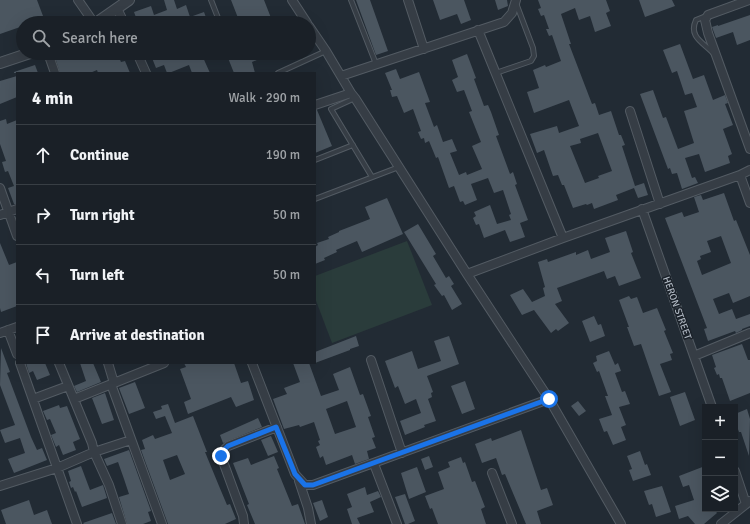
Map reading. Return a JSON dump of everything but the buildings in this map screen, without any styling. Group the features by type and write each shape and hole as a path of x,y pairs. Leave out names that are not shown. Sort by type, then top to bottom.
{"street":[{"path":"78,0 90,16"},
{"path":"105,16 129,0"},
{"path":"292,0 302,16"},
{"path":"408,0 424,49"},
{"path":"749,0 708,15 705,20 716,57 750,149"},
{"path":"341,76 504,22 512,13 516,1"},
{"path":"117,8 121,16"},
{"path":"478,30 563,238"},
{"path":"316,36 467,274 549,399 621,524"},
{"path":"0,63 16,58"},
{"path":"50,60 54,72"},
{"path":"140,60 146,72"},
{"path":"316,105 353,95"},
{"path":"630,111 660,204"},
{"path":"467,274 642,209 740,175 750,170"},
{"path":"740,175 750,203"},
{"path":"0,188 4,214 16,234"},
{"path":"4,214 16,209"},
{"name":"HERON STREET","path":"642,209 711,404"},
{"path":"0,333 16,327"},
{"path":"8,330 16,351"},
{"path":"694,356 750,333"},
{"path":"371,360 402,453"},
{"path":"20,364 77,524"},
{"path":"59,364 94,452 109,485 122,524"},
{"path":"108,364 132,440 162,524"},
{"path":"252,364 276,427 295,474 299,480 308,508 311,524"},
{"path":"74,399 152,365"},
{"path":"33,400 68,386"},
{"path":"299,480 305,485 313,485 549,399"},
{"path":"244,524 243,516 221,456 222,452 228,446 276,427"},
{"path":"0,486 57,468 94,452 132,440"},
{"path":"374,464 397,524"},
{"path":"492,473 512,524"},
{"path":"722,524 748,502 737,476"}],"lane":[{"path":"211,0 217,16"},
{"path":"351,0 376,65"},
{"path":"496,73 530,61 534,56 534,48 516,1"},
{"path":"708,15 696,20 694,26 699,41 716,57"},
{"path":"316,56 326,51"},
{"path":"280,72 306,60"},
{"path":"353,95 331,109 372,177"},
{"path":"316,160 353,145"},
{"path":"316,199 399,166"}],"shaded area":[{"path":"407,241 432,305 332,343 316,301 316,276"}],"route":[{"path":"221,456 224,449 228,446 276,427 295,474 305,485 313,485 549,399"}]}
